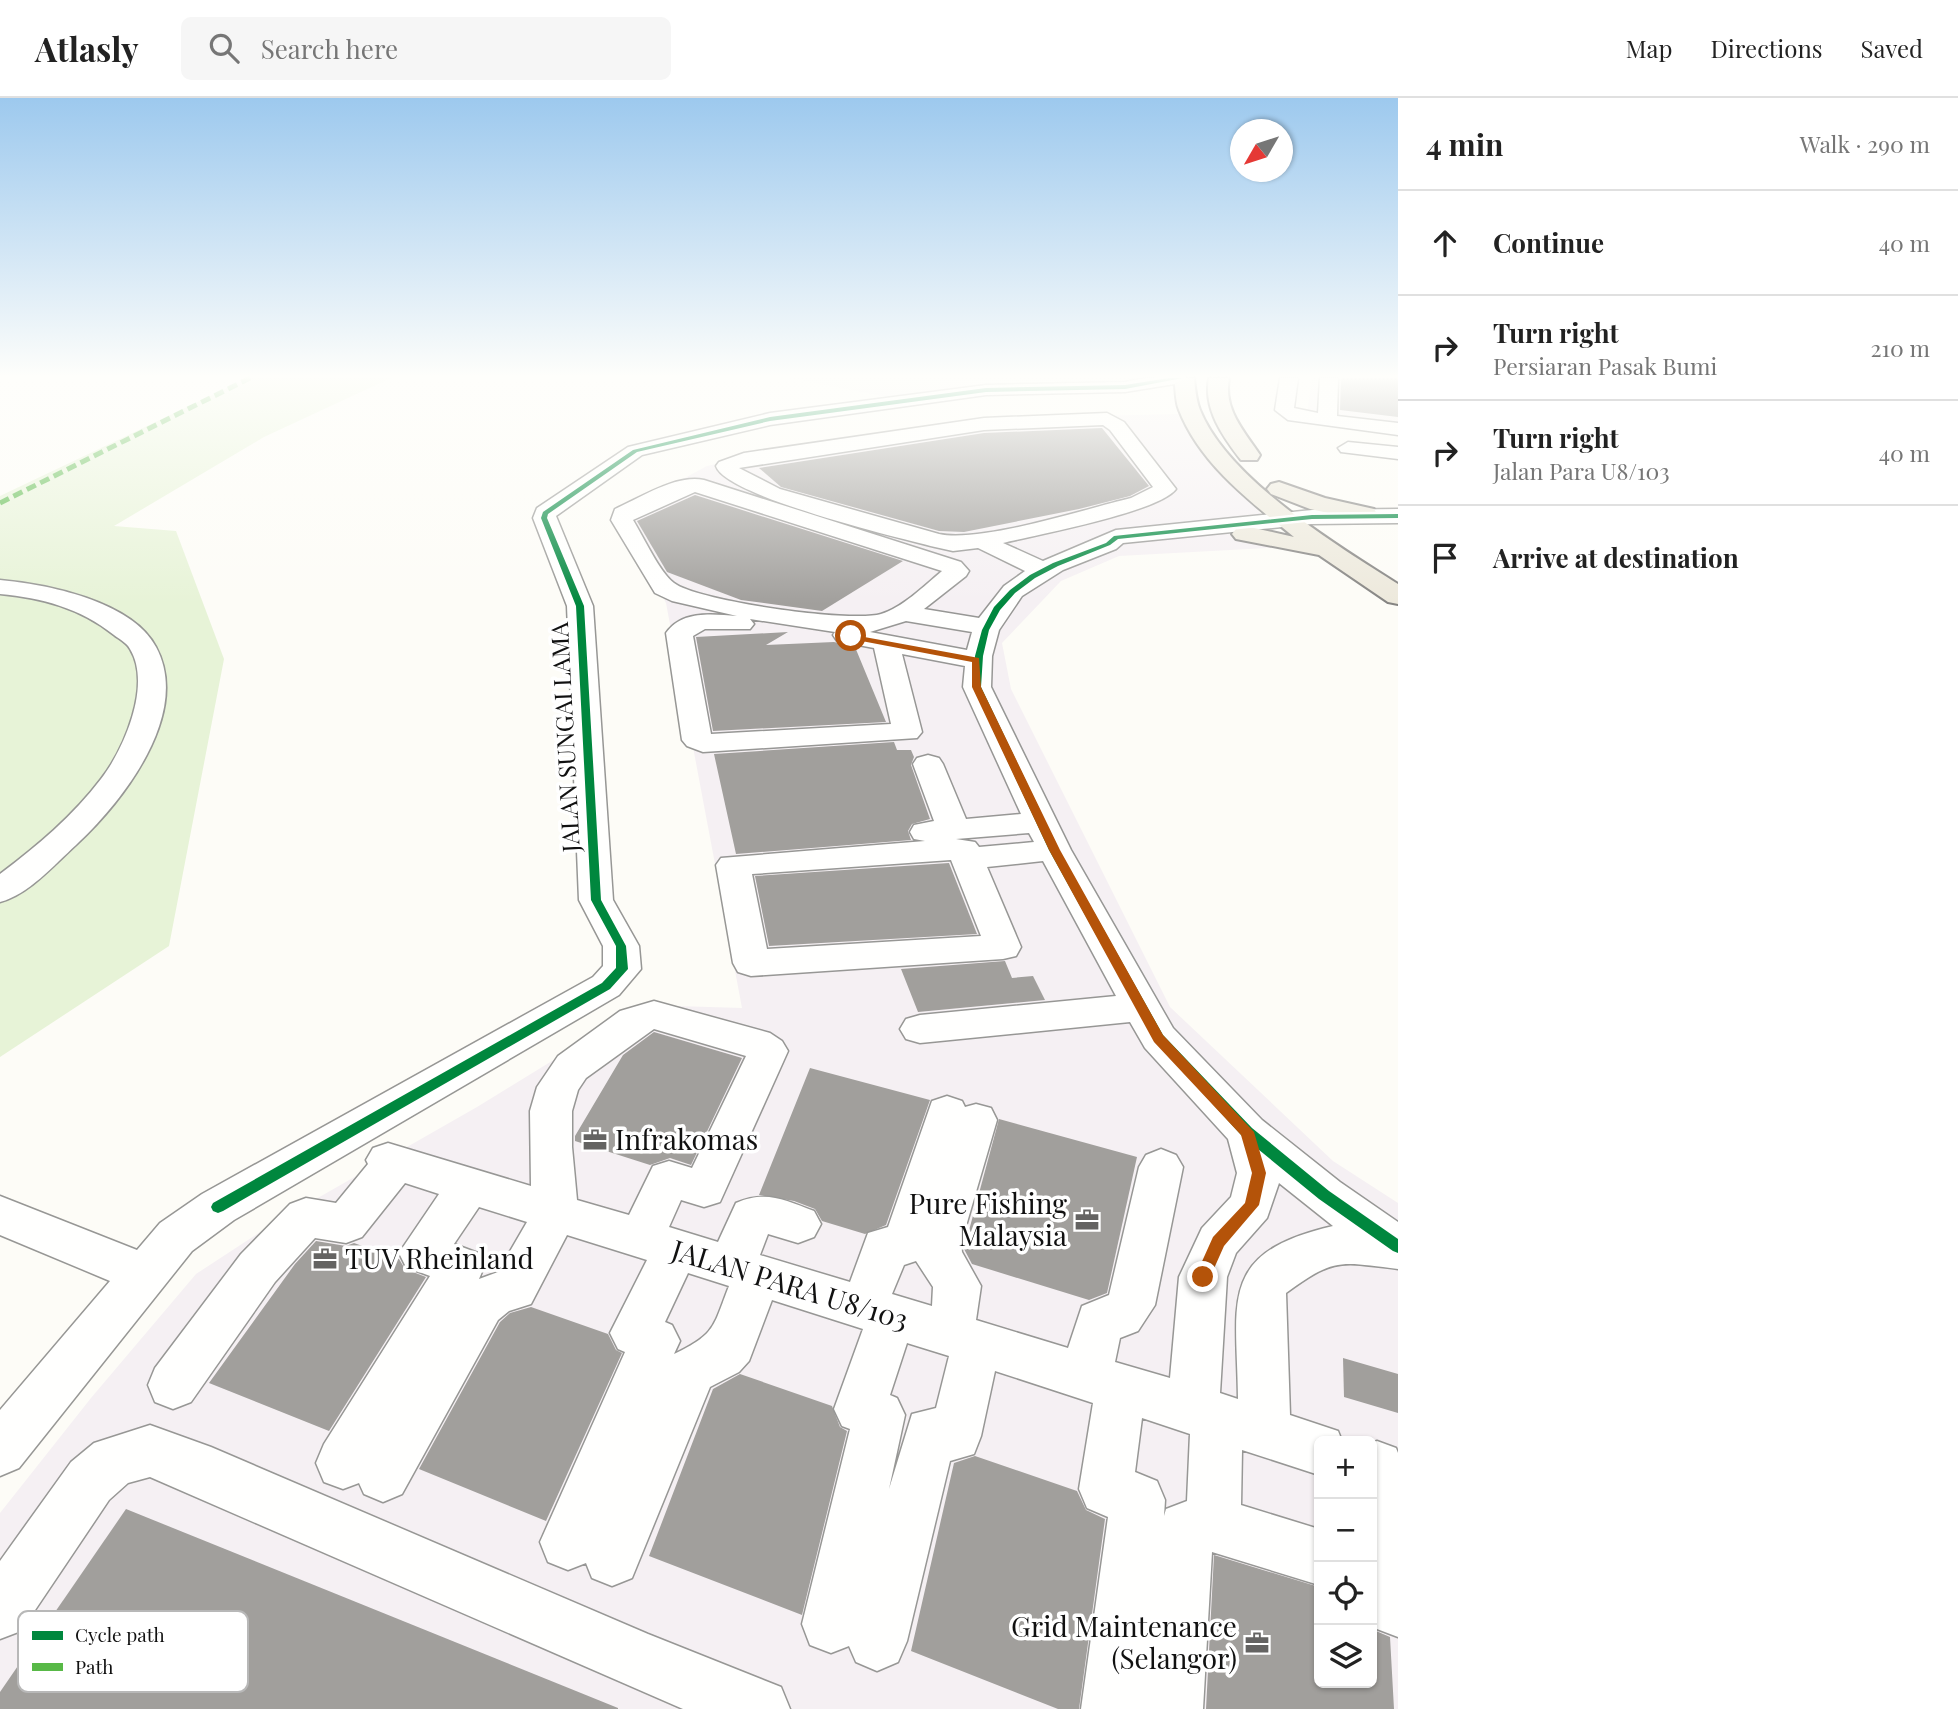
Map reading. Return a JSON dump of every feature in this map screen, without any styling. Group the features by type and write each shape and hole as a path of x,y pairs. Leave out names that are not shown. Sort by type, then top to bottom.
{"main road":[{"path":"1222,453 1305,523 1336,555 1398,596"},
{"path":"1246,453 1268,493 1383,517 1367,544 1368,555"},
{"path":"1268,493 1249,510 1233,530 1336,555"},
{"path":"1305,523 1398,573"}],"street":[{"name":"JALAN SUNGAI LAMA","path":"145,1274 176,1237 218,1207 606,986 622,969 621,946 596,900 580,606 544,518 545,513 632,453"},
{"path":"784,453 744,459 726,467 772,494 944,543 981,541 1138,503 1166,489 1138,453"},
{"path":"901,613 950,577 956,569 696,485 623,514 623,523 664,588 681,597 825,623 874,623 888,621 901,613 986,627"},
{"path":"1383,517 1233,530 1127,546 1108,544 1041,569 1017,586 995,610 986,627 976,660 977,687 1048,836 1159,1038 1247,1132 1324,1195 1398,1248"},
{"path":"981,541 1041,569"},
{"path":"0,587 26,589 79,602 109,616 142,646 151,683 148,720 127,764 86,817 0,891"},
{"path":"886,644 907,732 714,744 697,740 679,640 679,633 693,624 715,621 851,636 976,660"},
{"path":"928,764 961,844 1003,947 751,963 733,865 963,849 961,844"},
{"path":"737,846 961,844 1048,836"},
{"path":"920,1028 1141,1007"},
{"path":"468,1186 422,1253 461,1267 363,1469 481,1305 495,1294 514,1289 556,1212 550,1147 551,1111 558,1087 572,1068 634,1021 654,1015 756,1042 768,1051 704,1189 668,1179 658,1244 635,1333 655,1341 590,1550 691,1371 720,1356 731,1345 752,1216 759,1213 798,1224"},
{"path":"961,1116 937,1243 939,1260 954,1274 960,1290 963,1338 955,1436 931,1432 854,1632 879,1415 860,1409 877,1312 884,1247 905,1245 961,1116"},
{"path":"1225,1419 1203,1277 1218,1242 1251,1205 1256,1190 1259,1173 1247,1132"},
{"name":"JALAN PARA U8/103","path":"173,1385 258,1268 306,1217 346,1224 392,1161 1314,1447"},
{"path":"1112,1709 1138,1500 1106,1489 1104,1382 1099,1321 1121,1316 1131,1306 1161,1167"},
{"path":"0,1215 145,1274 0,1450"},
{"path":"1213,1524 1225,1419 1265,1281 1307,1252 1344,1243 1398,1248"},
{"path":"0,1610 90,1481 113,1462 150,1451 192,1466 639,1661 759,1709"},
{"path":"1382,1468 1383,1586"},
{"path":"1172,1709 1186,1529 1213,1524 1314,1555"}],"shaded area":[{"path":"788,453 1211,453 1288,547 1119,556 1061,581 1002,643 1011,689 1170,1007 1333,1161 1398,1203 1398,1709 0,1709 0,1513 91,1398 196,1274 274,1223 477,1107 643,1005 742,1008 666,603 618,514 707,466"}],"green space":[{"path":"90,453 237,453 114,526 176,531 224,659 169,946 0,1057 0,496"}],"building":[{"path":"854,453 1122,453 1149,486 1130,496 1079,509 964,532 939,531 781,487 759,468"},
{"path":"695,495 903,561 822,611 741,600 667,572 637,521"},
{"path":"788,632 766,645 834,642 855,647 886,722 713,731 696,637"},
{"path":"894,742 897,750 911,750 914,757 911,765 930,819 912,824 908,831 911,840 736,854 714,754"},
{"path":"949,863 977,934 769,946 755,876"},
{"path":"1005,961 1012,978 1033,976 1045,1000 918,1012 901,969"},
{"path":"654,1032 742,1058 691,1165 670,1158 650,1165 575,1141 575,1136 623,1055"},
{"path":"810,1068 930,1100 886,1225 865,1234 822,1221 815,1209 794,1201 759,1195"},
{"path":"999,1119 1137,1157 1107,1293 1089,1300 972,1264 964,1249"},
{"path":"316,1241 346,1246 354,1243 399,1259 405,1269 426,1277 329,1431 209,1383 295,1264"},
{"path":"531,1307 608,1334 616,1350 622,1353 546,1521 419,1469 500,1322 510,1313"},
{"path":"1343,1358 1398,1374 1398,1413 1344,1397"},
{"path":"740,1374 832,1406 840,1427 847,1431 802,1615 649,1556 713,1389"},
{"path":"975,1456 1077,1491 1086,1510 1105,1519 1079,1709 1058,1709 911,1651 954,1463"},
{"path":"126,1509 618,1709 0,1709 0,1692 18,1666 18,1692 248,1692 248,1611 56,1611"},
{"name":"Grid Maintenance (Selangor)","path":"1214,1555 1314,1585 1314,1688 1377,1688 1377,1631 1390,1637 1394,1709 1206,1709"}],"marked path":[{"path":"0,503 100,453"}],"cycle path":[{"path":"218,1207 606,986 622,969 621,946 596,900 580,606 544,518 545,513 632,453"},
{"path":"1398,516 1312,517 1116,537 1108,544 1032,577 1013,591 997,609 986,630 979,656 977,687 1054,850 1159,1038 1247,1132 1324,1195 1398,1247"}],"place":[{"name":"Infrakomas","path":"595,1140"},
{"name":"Pure Fishing Malaysia","path":"1087,1220"},
{"name":"TUV Rheinland","path":"325,1259"},
{"name":"Grid Maintenance (Selangor)","path":"1257,1643"}],"route":[{"path":"851,636 976,660 977,687 1054,850 1159,1038 1247,1132 1259,1173 1256,1190 1251,1205 1238,1223 1218,1242 1203,1277"}]}
